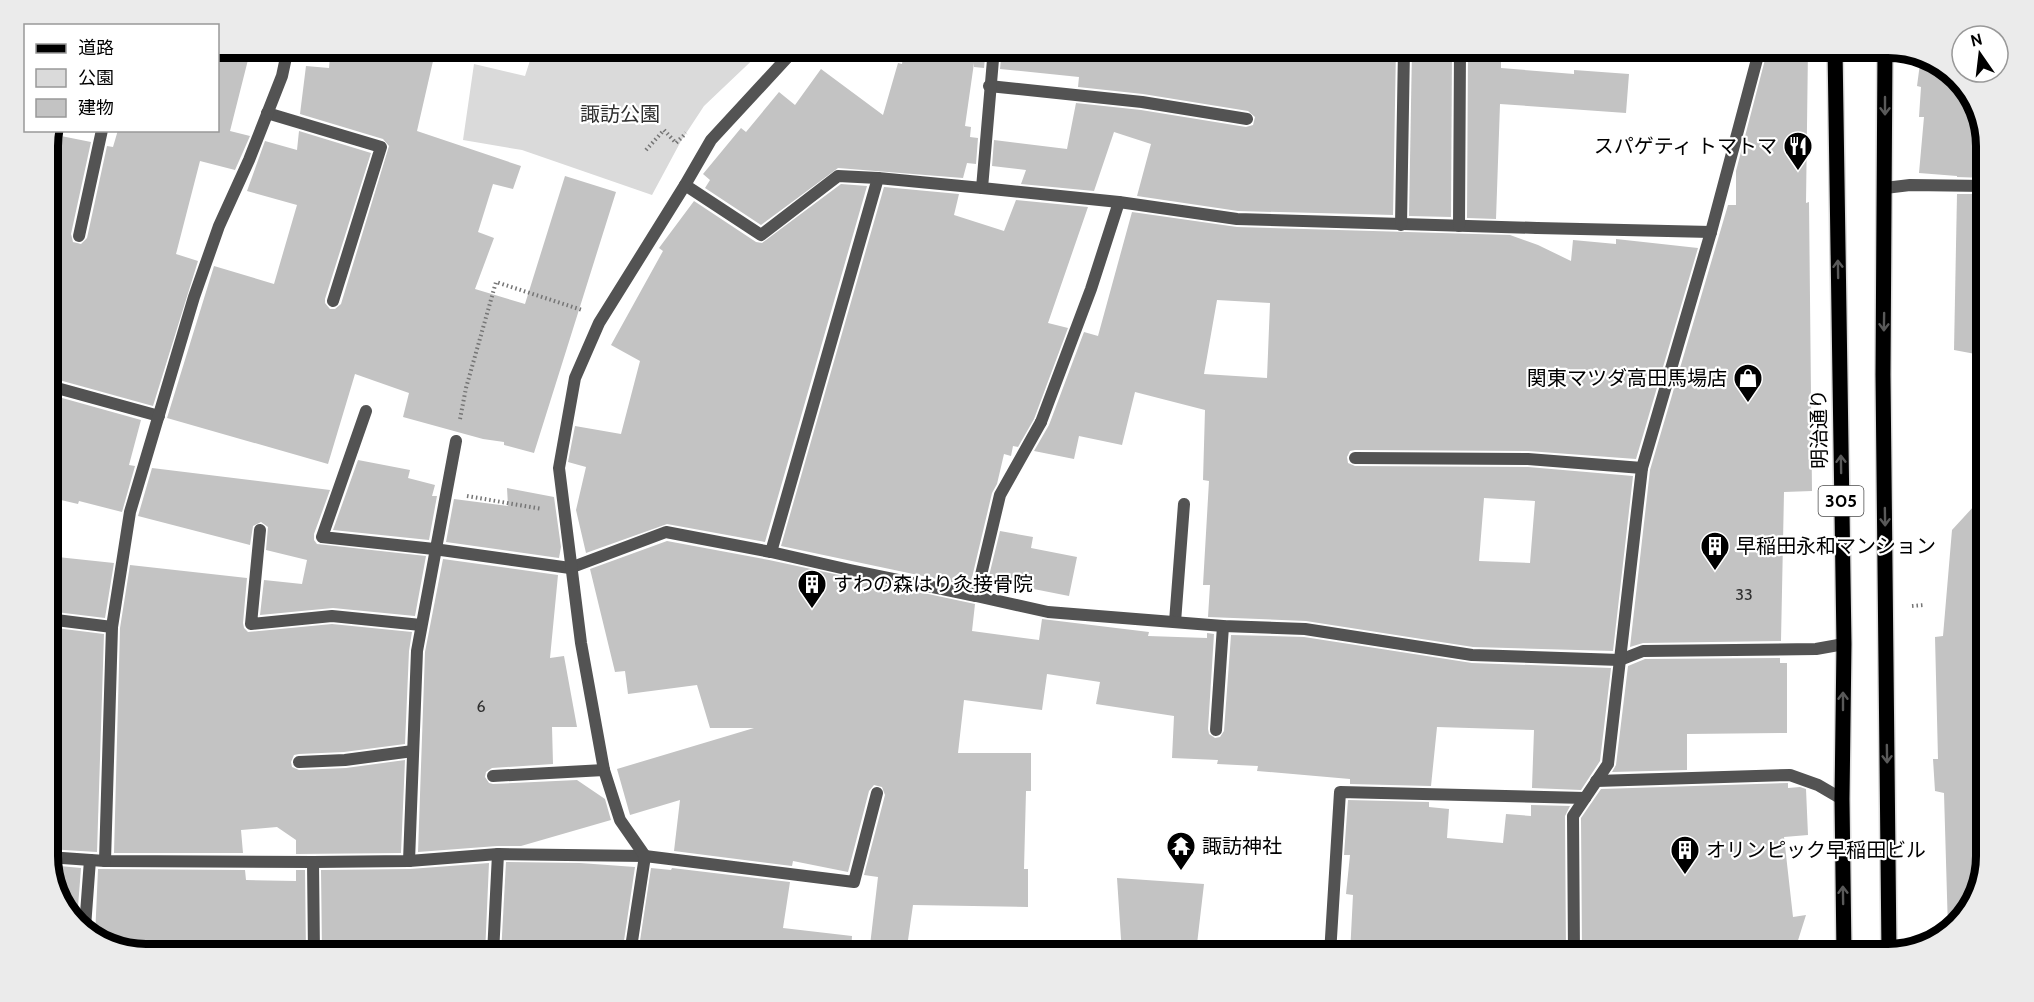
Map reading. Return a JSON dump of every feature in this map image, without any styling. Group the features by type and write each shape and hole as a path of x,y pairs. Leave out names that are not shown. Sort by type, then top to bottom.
{"main road":[{"name":"明治通り","path":"1835,58 1844,644 1842,799 1844,944"},
{"name":"305","path":"1885,58 1883,375 1889,944"}],"street":[{"path":"105,861 112,627 130,512 194,297 215,237 249,160 282,76 286,58"},
{"path":"632,944 645,856 620,820 604,770 581,643 559,468 575,378 599,322 711,140 787,58"},
{"path":"982,188 993,58"},
{"path":"1401,225 1404,58"},
{"path":"1459,226 1460,58"},
{"path":"1574,944 1573,816 1608,764 1641,468 1711,232 1757,58"},
{"path":"989,86 1142,102 1248,119"},
{"path":"267,113 381,147 333,301"},
{"path":"79,236 102,132"},
{"path":"685,185 761,235 838,176 1119,202 1237,219 1711,232"},
{"path":"771,552 878,178"},
{"path":"1885,188 1910,185 1975,186"},
{"path":"976,596 1000,495 1041,422 1091,290 1119,202"},
{"path":"59,389 159,416"},
{"path":"366,411 322,537 434,549 570,568 666,532 771,552 1048,612 1223,626 1305,629 1472,655 1620,660 1643,651 1816,649 1844,644"},
{"path":"410,861 417,651 434,549 456,441"},
{"path":"1355,458 1528,459 1641,468"},
{"path":"1175,622 1184,504"},
{"path":"260,530 251,624 332,616 421,625"},
{"path":"59,621 112,627"},
{"path":"1216,730 1223,626"},
{"path":"299,762 345,760 413,751"},
{"path":"493,776 604,770"},
{"path":"1596,782 1790,775 1818,785 1842,799"},
{"path":"1331,944 1340,792 1585,798"},
{"path":"59,858 105,861 313,862 410,861 498,854 645,856 854,882 877,793"},
{"path":"494,944 498,854"},
{"path":"86,919 90,860"},
{"path":"313,862 314,944"}],"path":[{"path":"646,150 664,130 676,143 692,127 711,140"},
{"path":"456,441 466,388 496,282 573,308"},
{"path":"445,493 564,513"},
{"path":"1912,606 1924,606"}],"green space":[{"name":"諏訪公園","path":"531,58 754,58 704,106 681,141 652,195 522,150 463,140 474,64 525,76"}],"building":[{"path":"219,58 248,58 230,131 250,136 235,170 200,161 176,254 198,261 153,406 59,380 60,136 91,142 71,234 73,242 81,244 87,238 107,146 113,147 117,132 219,132"},
{"path":"330,58 434,58 417,131 521,166 513,189 493,184 478,232 494,238 475,289 525,304 565,176 616,192 534,453 504,445 504,442 483,439 403,417 409,393 355,374 328,464 167,418 214,266 274,284 297,205 247,191 265,141 297,150 299,131 371,153 325,299 330,309 335,309 341,304 389,146 383,139 300,114 306,66 329,68"},
{"path":"903,58 985,58 984,68 974,67 974,63 965,126 971,127 970,137 978,138 976,164 967,163 963,178 838,168 761,225 705,188 710,180 703,174 741,128 746,132 779,92 795,105 821,69 883,115 898,63 902,64"},
{"path":"1001,58 1396,58 1393,215 1238,211 1137,196 1151,144 1114,132 1094,191 1021,184 1026,170 992,166 994,140 1067,149 1076,103 1141,110 1246,127 1253,125 1255,117 1248,111 1143,94 1078,87 1079,77 1000,69"},
{"path":"1412,58 1452,58 1451,217 1409,216"},
{"path":"1468,58 1501,58 1501,68 1574,74 1574,70 1629,74 1626,113 1500,104 1496,219 1467,218"},
{"path":"1765,58 1808,58 1806,203 1809,202 1812,491 1784,492 1781,641 1643,643 1630,647 1650,470 1728,205 1736,205 1736,171"},
{"path":"1920,65 1945,80 1961,98 1974,130 1975,178 1919,173 1924,117 1919,117 1921,87 1917,86"},
{"path":"841,184 867,186 765,542 667,524 586,553 576,510 586,467 568,462 575,426 621,434 640,361 611,345 663,251 659,248 694,201 756,242 762,243"},
{"path":"884,187 959,194 954,215 1004,231 1016,200 1088,207 1048,323 1068,328 1034,419 1018,447 1013,446 1011,456 1004,454 997,484 992,493 970,586 781,546"},
{"path":"1957,194 1975,194 1975,354 1954,350"},
{"path":"1132,212 1237,227 1510,235 1571,261 1573,240 1616,244 1616,239 1698,248 1636,459 1528,451 1355,450 1350,451 1347,457 1348,463 1355,466 1528,467 1633,476 1613,651 1473,647 1306,621 1208,617 1210,585 1203,585 1209,481 1203,480 1205,410 1135,392 1122,445 1079,436 1074,459 1034,451 1049,425 1084,332 1098,336","holes":["1217,300 1270,303 1267,378 1204,374","1484,498 1535,501 1530,563 1479,561"]},
{"path":"59,397 141,420 129,465 135,466 122,512 79,501 78,504 59,500"},
{"path":"358,460 410,470 408,478 435,485 432,496 437,496 429,540 333,530"},
{"path":"152,468 330,490 314,534 317,544 426,556 415,616 333,608 260,615 264,580 302,584 307,560 266,550 268,527 261,522 253,526 250,545 138,516"},
{"path":"507,488 554,497 561,547 559,558 446,542 454,499 508,506"},
{"path":"1976,504 1976,855 1971,883 1957,909 1948,920 1944,793 1935,791 1933,759 1938,759 1935,637 1943,636 1952,530"},
{"path":"1000,531 1033,537 1031,548 1077,557 1069,596 988,580"},
{"path":"667,541 769,560 975,604 972,631 1039,640 1042,619 1149,632 1148,636 1207,638 1207,633 1214,634 1208,729 1209,734 1215,738 1220,737 1224,731 1231,635 1304,637 1472,663 1611,668 1600,761 1581,790 1532,788 1534,730 1437,727 1431,786 1350,784 1350,779 1257,771 1258,766 1217,764 1218,760 1172,758 1174,716 1096,704 1100,682 1047,674 1042,710 964,700 958,753 1031,753 1031,791 1026,791 1024,869 1028,869 1028,907 913,905 907,944 870,944 878,877 864,875 885,795 882,787 874,785 869,791 848,872 793,861 792,866 674,851 680,800 630,815 617,769 754,728 710,728 697,685 628,694 625,671 615,672 590,569"},
{"path":"59,557 114,563 105,618 59,612"},
{"path":"443,559 558,575 550,658 564,656 577,727 552,727 553,764 492,768 486,772 485,777 489,783 493,784 577,780 605,799 611,820 521,846 418,852 425,652"},
{"path":"130,565 247,578 243,623 248,632 332,624 412,632 409,651 405,744 344,752 299,754 294,755 291,762 292,767 299,770 346,768 405,760 401,853 296,854 296,840 277,827 241,830 243,853 114,853 120,628"},
{"path":"59,628 104,634 97,852 59,850"},
{"path":"1780,658 1780,663 1787,663 1787,733 1687,734 1687,770 1612,772 1616,765 1628,666 1645,659"},
{"name":"オリンピック早稲田ビル","path":"1788,783 1788,788 1806,789 1808,835 1784,837 1793,917 1806,915 1797,944 1582,944 1581,818 1601,789"},
{"path":"1348,800 1429,802 1429,807 1449,809 1447,838 1503,843 1506,814 1531,816 1531,805 1570,806 1565,816 1566,944 1351,944 1353,895 1346,894 1350,855 1344,855"},
{"path":"506,862 580,863 635,867 623,944 502,944"},
{"path":"489,863 485,944 322,944 321,870 410,869"},
{"path":"59,866 81,868 78,907 73,904 63,883"},
{"path":"651,868 671,870 672,868 790,882 783,928 852,936 852,944 640,944"},
{"path":"98,869 245,870 246,880 296,881 296,870 305,870 306,944 147,944 119,939 95,927"},
{"path":"1117,878 1204,884 1197,944 1121,944"}],"place":[{"name":"スパゲティ トマトマ","path":"1798,172"},
{"name":"関東マツダ高田馬場店","path":"1748,404"},
{"name":"早稲田永和マンション","path":"1715,572"},
{"name":"すわの森はり灸接骨院","path":"812,610"},
{"name":"諏訪神社","path":"1181,872"},
{"name":"オリンピック早稲田ビル","path":"1685,876"}]}
